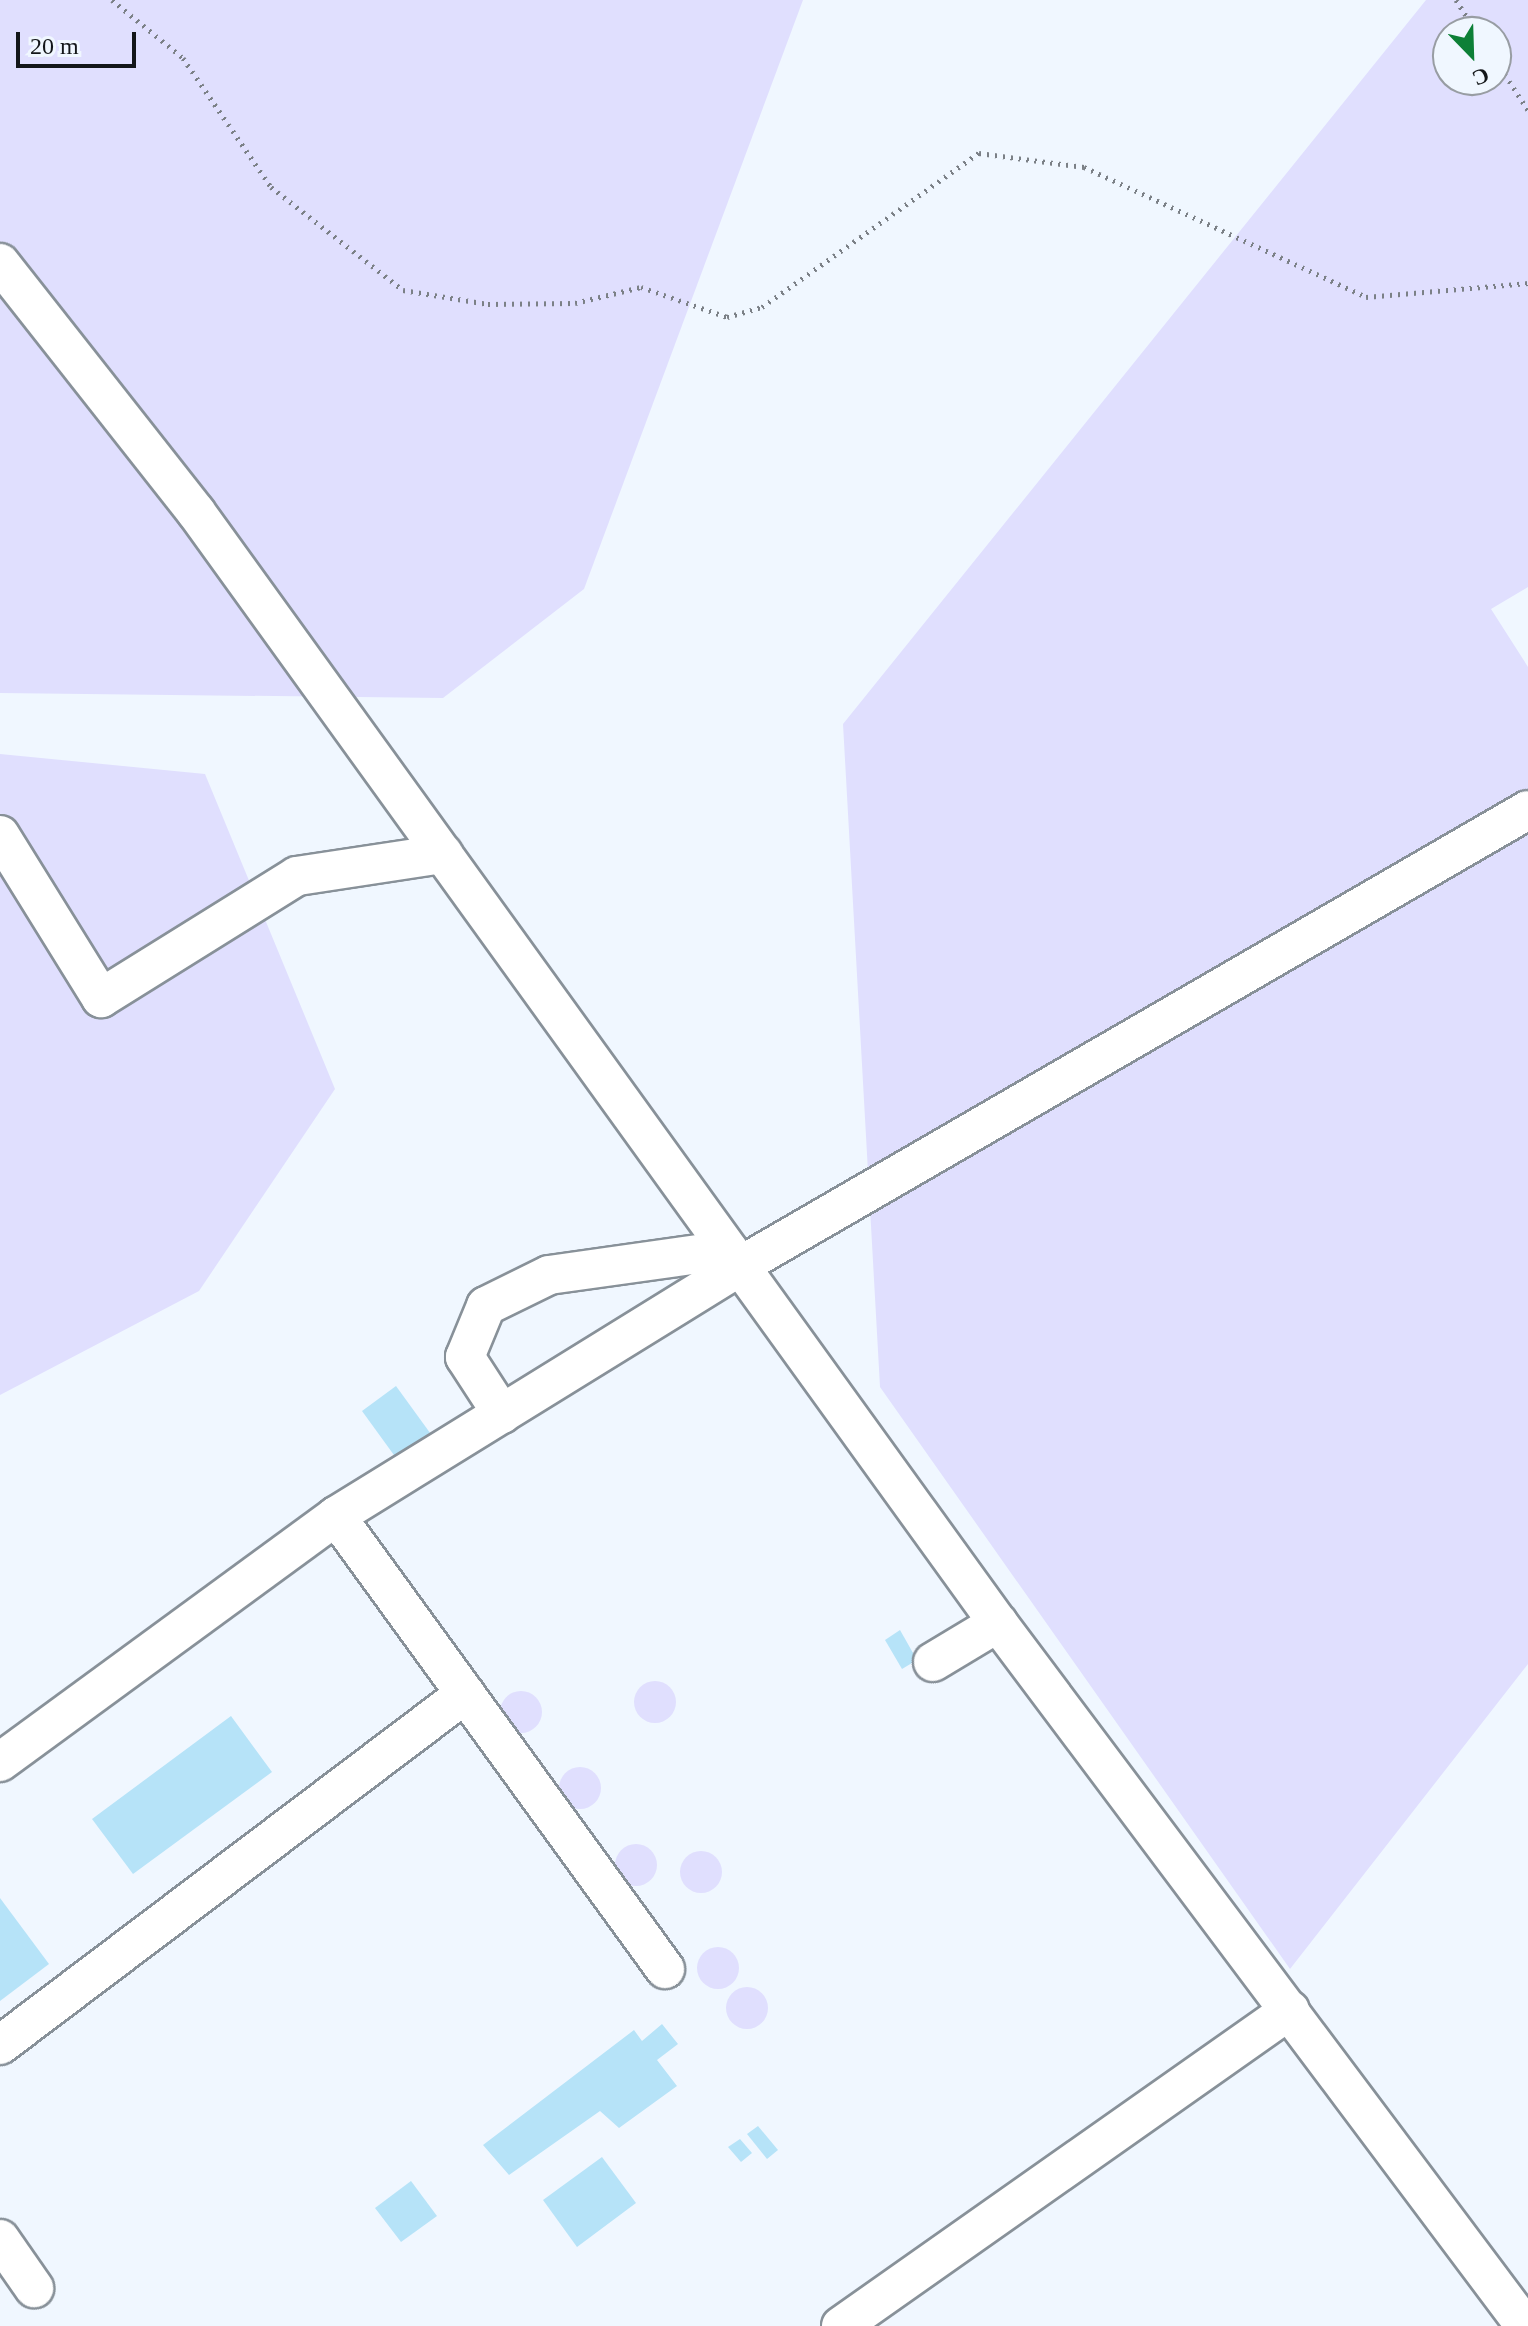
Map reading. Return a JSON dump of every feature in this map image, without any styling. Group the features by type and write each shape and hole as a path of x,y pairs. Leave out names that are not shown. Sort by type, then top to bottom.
{"street":[{"path":"0,263 196,512 998,1623 1525,2326"},
{"path":"0,1762 336,1516 502,1414 734,1258 1528,810"},
{"path":"0,835 101,998 297,876 443,854"},
{"path":"502,1414 465,1357 486,1306 549,1275 734,1258"},
{"path":"336,1516 665,1969"},
{"path":"933,1662 998,1623"},
{"path":"0,2045 465,1694"},
{"path":"841,2326 1290,2010"},
{"path":"0,2239 34,2288"}],"path":[{"path":"112,0 183,58 271,187 403,290 488,304 561,304 641,287 727,317 762,307 979,153 1084,167 1366,297 1528,283"},
{"path":"1512,86 1528,110"}],"shaded area":[{"path":"0,0 803,0 584,589 443,698 0,693"},
{"path":"1426,0 1528,0 1528,587 1491,609 1528,667 1528,1664 1290,1969 880,1387 843,724"},
{"path":"0,754 205,774 335,1089 199,1291 0,1395"},
{"path":"655,1681 670,1687 676,1702 670,1717 655,1723 640,1717 634,1702 640,1687"},
{"path":"521,1691 536,1697 542,1712 536,1727 521,1733 506,1727 500,1712 506,1697"},
{"path":"580,1767 595,1773 601,1788 595,1803 580,1809 565,1803 559,1788 565,1773"},
{"path":"636,1844 651,1850 657,1865 651,1880 636,1886 621,1880 615,1865 621,1850"},
{"path":"701,1851 716,1857 722,1872 716,1887 701,1893 686,1887 680,1872 686,1857"},
{"path":"718,1947 733,1953 739,1968 733,1983 718,1989 703,1983 697,1968 703,1953"},
{"path":"747,1987 762,1993 768,2008 762,2023 747,2029 732,2023 726,2008 732,1993"}],"building":[{"path":"396,1386 433,1437 399,1462 362,1411"},
{"path":"900,1630 917,1660 902,1669 885,1640"},
{"path":"231,1716 272,1772 133,1874 92,1819"},
{"path":"0,1898 49,1964 0,2001"},
{"path":"662,2024 678,2044 657,2060 677,2086 619,2128 600,2111 509,2175 483,2145 634,2030 642,2041"},
{"path":"758,2126 778,2150 767,2159 747,2134"},
{"path":"740,2139 752,2153 741,2162 728,2147"},
{"path":"602,2157 636,2203 577,2247 543,2200"},
{"path":"411,2181 437,2216 401,2242 375,2208"}]}
